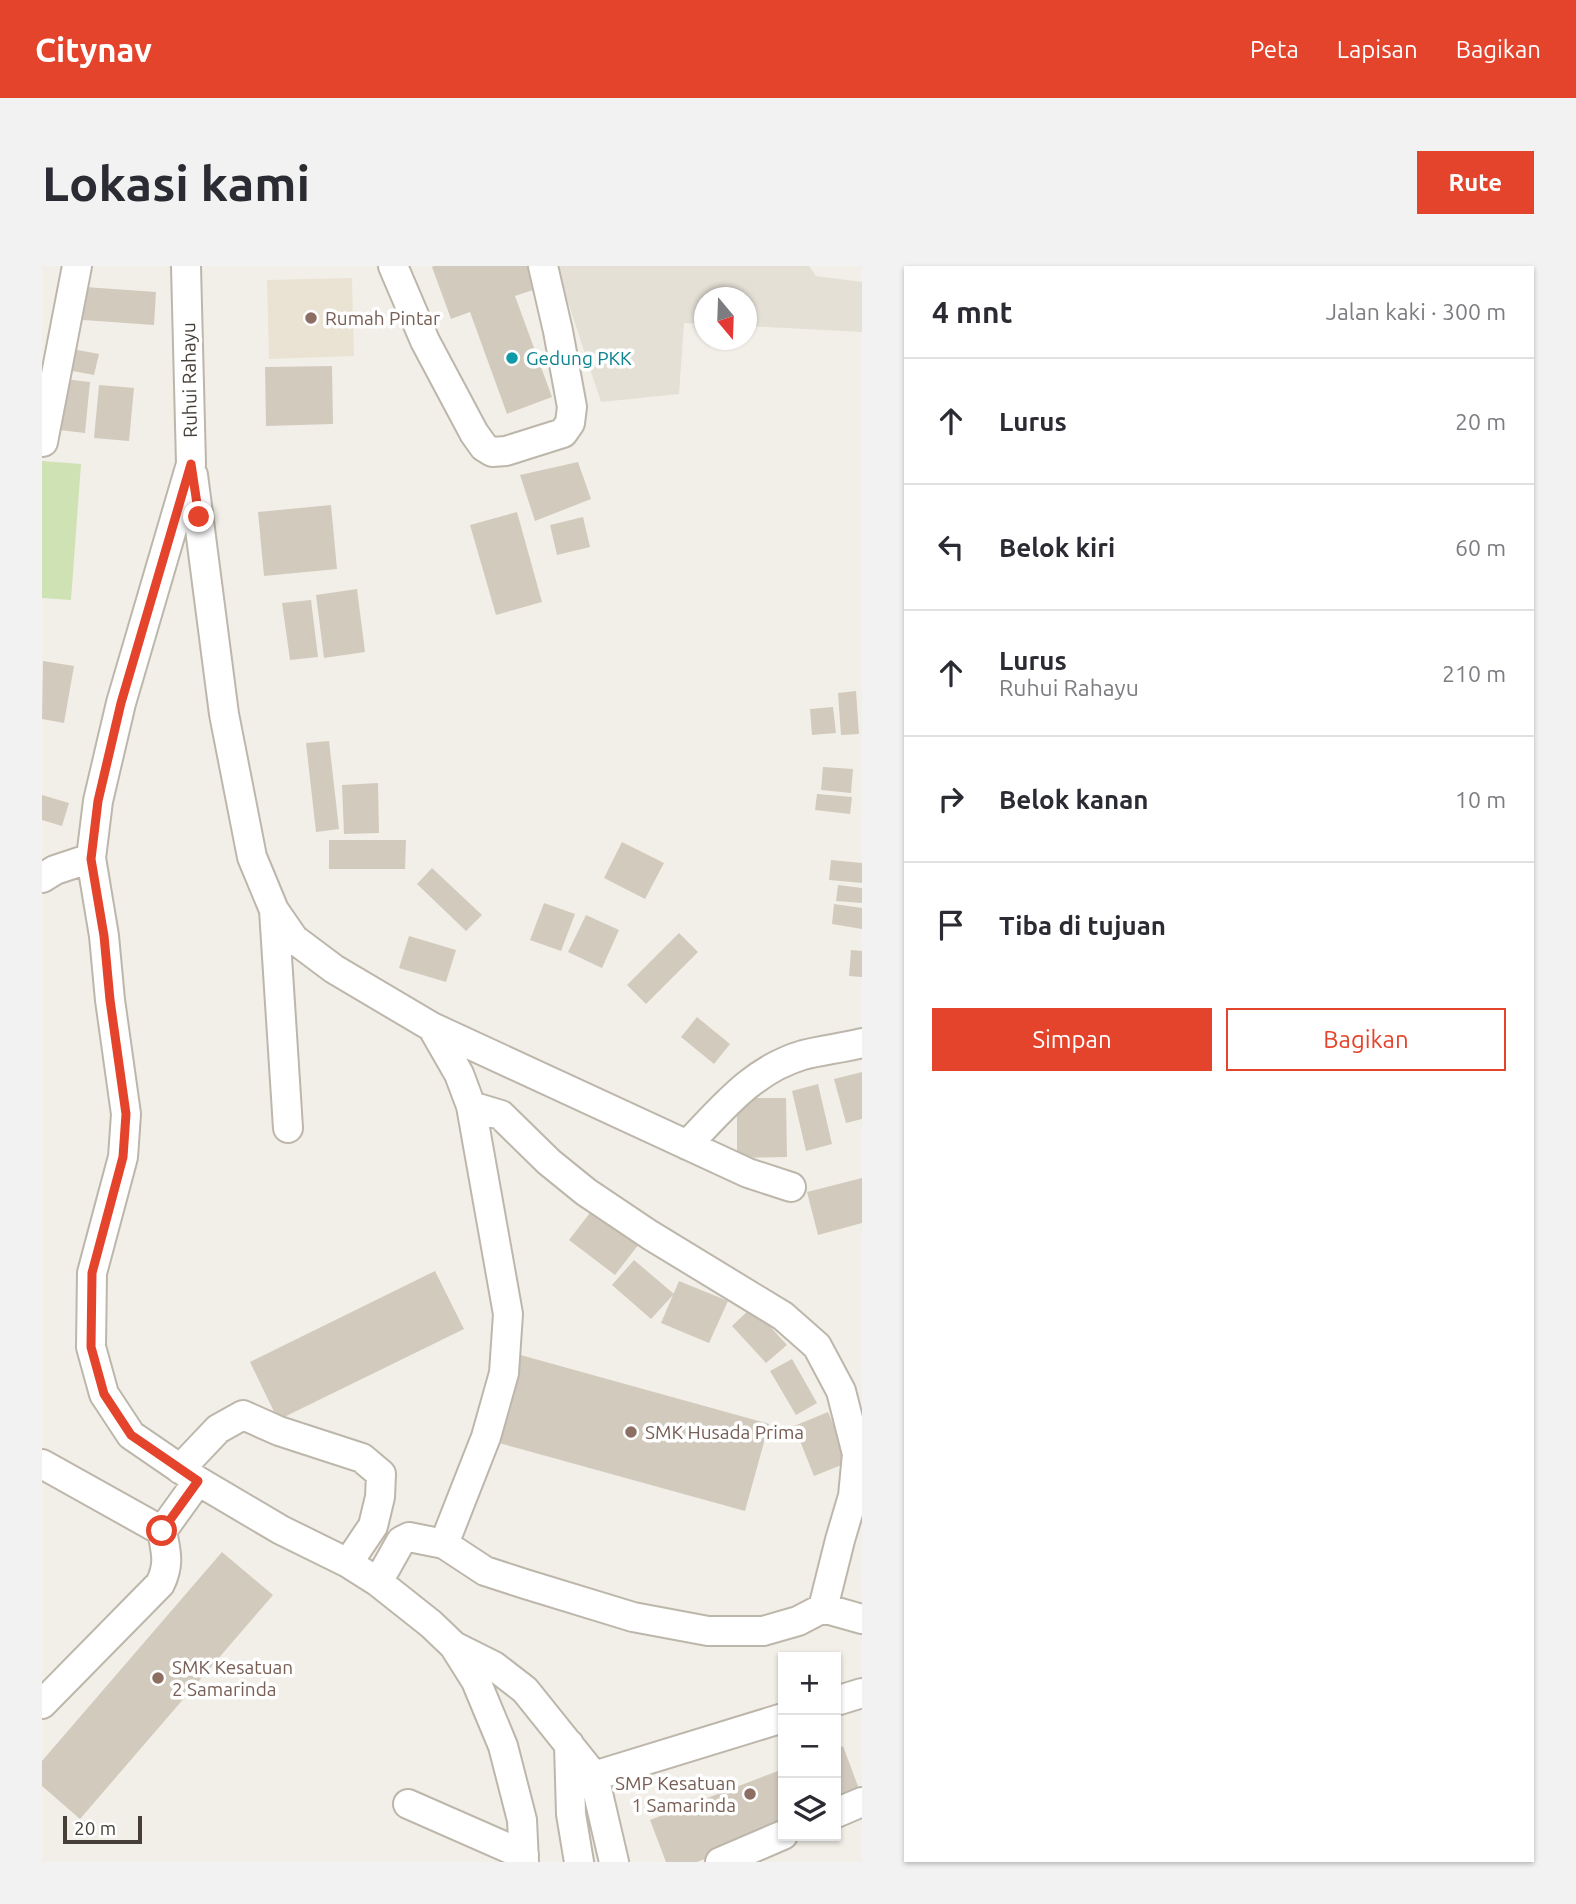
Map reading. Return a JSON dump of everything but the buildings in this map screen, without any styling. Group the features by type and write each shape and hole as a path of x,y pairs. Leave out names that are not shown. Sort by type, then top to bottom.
{"street":[{"path":"43,442 77,266"},
{"name":"Ruhui Rahayu","path":"186,266 191,464 121,703 98,801 91,859 104,936 126,1114 123,1157 92,1273 91,1347 104,1394 131,1435 189,1475 281,1530 348,1563 378,1582 454,1646"},
{"path":"393,266 425,341 474,433 484,447 492,452 506,451 563,433 570,423 572,407 543,266"},
{"path":"191,464 223,714 253,857 274,910 295,939 334,969 432,1027 687,1145 748,1172 791,1187"},
{"path":"42,878 55,870 91,859"},
{"path":"274,910 288,1128"},
{"path":"432,1027 459,1074 471,1106 508,1314 504,1373 486,1437 444,1544"},
{"path":"687,1145 740,1090 764,1071 802,1056 862,1043"},
{"path":"471,1106 501,1115 549,1163 586,1192 783,1317 817,1346 841,1391 857,1454 853,1496 823,1608"},
{"path":"42,1704 160,1584 167,1571 162,1531 189,1475 218,1429 243,1415 279,1432 362,1458 381,1474 380,1497 373,1526 348,1563"},
{"path":"42,1464 162,1531"},
{"path":"378,1582 401,1541 409,1537 444,1544 485,1572 633,1617 708,1631 763,1631 798,1621 823,1608 862,1619"},
{"path":"454,1646 494,1666 525,1690 594,1776 614,1862"},
{"path":"408,1804 524,1858 522,1820 503,1746 476,1682 454,1646"},
{"path":"841,1700 862,1693"},
{"path":"594,1776 778,1720"},
{"path":"569,1744 571,1814 579,1862"},
{"path":"841,1811 862,1802"},
{"path":"720,1862 778,1837"}],"shaded area":[{"path":"556,266 809,266 816,276 862,282 862,332 757,327 757,287 694,287 694,324 684,323 679,394 601,402"},
{"name":"Rumah Pintar","path":"352,278 354,356 269,359 267,280"}],"green space":[{"path":"42,461 81,464 71,600 42,598"}],"place":[{"name":"Rumah Pintar","path":"311,318"},
{"name":"Gedung PKK","path":"512,358"},
{"name":"SMK Husada Prima","path":"631,1432"},
{"name":"SMK Kesatuan 2 Samarinda","path":"158,1678"},
{"name":"SMP Kesatuan 1 Samarinda","path":"750,1794"}],"route":[{"path":"162,1531 198,1481 131,1435 104,1394 91,1347 92,1273 123,1157 126,1114 104,936 91,859 98,801 121,703 191,464 199,517"}]}
